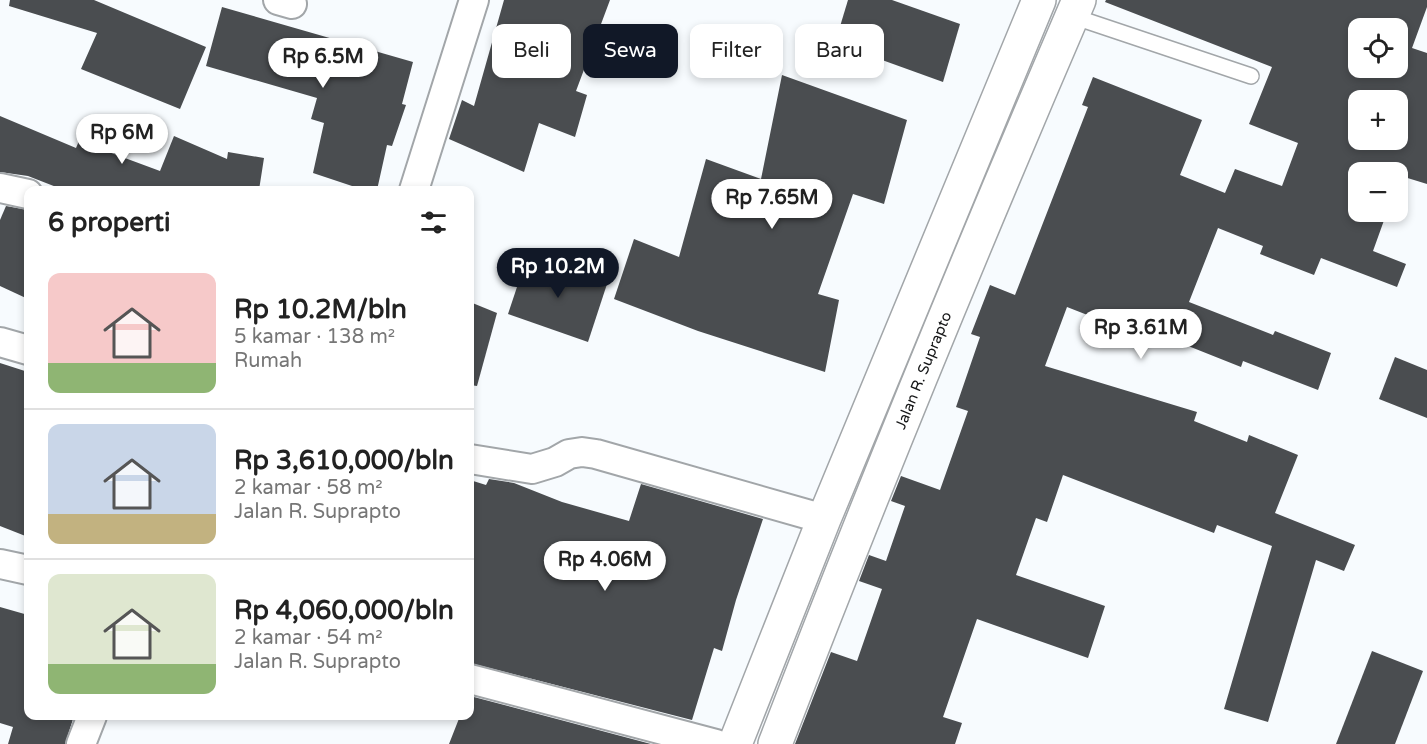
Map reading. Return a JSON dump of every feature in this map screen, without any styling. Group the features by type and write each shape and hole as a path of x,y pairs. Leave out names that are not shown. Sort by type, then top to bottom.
{"highway":[{"path":"735,744 1033,2"},
{"name":"Jalan R. Suprapto","path":"775,744 854,538 938,330 1075,8"}],"street":[{"path":"415,186 474,0"},
{"path":"0,188 24,193"},
{"path":"0,342 24,349"},
{"path":"474,460 532,470 569,454 582,452 596,454 824,519"},
{"path":"0,564 24,569"},
{"path":"474,680 716,744"},
{"path":"81,744 90,720"}],"lane":[{"path":"1075,8 1251,76"}],"building":[{"path":"10,0 94,0 206,47 180,109 81,69 97,33 9,6"},
{"path":"504,0 610,0 601,24 583,24 583,72 576,91 587,95 575,137 539,123 524,172 449,139 462,100 474,106 492,42 492,78 571,78 571,24 497,24"},
{"path":"848,0 892,0 960,24 943,82 884,61 884,24 841,24"},
{"path":"1106,0 1427,0 1427,7 1412,48 1427,53 1427,184 1408,178 1408,162 1348,162 1348,222 1383,222 1373,251 1406,264 1397,287 1321,258 1314,275 1260,254 1263,246 1218,228 1189,302 1273,335 1275,331 1331,353 1318,390 1243,361 1241,367 1143,328 1141,336 1067,307 1045,366 1197,412 1194,421 1247,442 1249,435 1298,455 1275,513 1355,545 1344,571 1316,560 1268,722 1224,709 1272,546 1217,525 1214,533 1063,475 1047,522 1036,518 1016,575 1105,606 1088,658 977,619 943,717 962,723 955,744 795,744 831,652 857,661 882,589 859,581 869,555 886,561 905,506 891,501 901,476 940,490 968,411 956,407 980,337 971,334 990,285 1015,295 1088,107 1082,105 1093,77 1202,120 1180,175 1225,193 1235,169 1282,186 1298,143 1249,124 1272,67 1105,2"},
{"path":"222,7 413,62 402,104 406,105 392,146 387,145 378,186 352,186 313,173 324,123 311,119 317,98 206,66"},
{"path":"783,75 907,120 884,204 853,194 818,294 839,300 825,372 698,331 614,299 634,239 679,257 706,159 761,179"},
{"path":"0,116 76,148 79,141 160,171 174,136 227,159 228,152 264,158 260,186 54,186 28,176 0,172"},
{"path":"6,206 24,209 24,297 0,286 0,220"},
{"path":"527,257 607,284 588,342 508,314"},
{"path":"474,304 497,313 477,386 474,386"},
{"path":"1395,357 1427,370 1427,418 1379,399"},
{"path":"0,363 24,371 24,535 0,526"},
{"path":"489,479 514,483 562,502 629,521 641,484 763,519 722,651 714,648 692,720 474,664 474,481 486,485"},
{"path":"0,607 24,614 24,720 73,720 65,744 8,744 13,727 0,723"},
{"path":"1372,651 1423,671 1395,744 1336,744"},
{"path":"474,697 651,744 449,744 458,720 474,720"}]}
